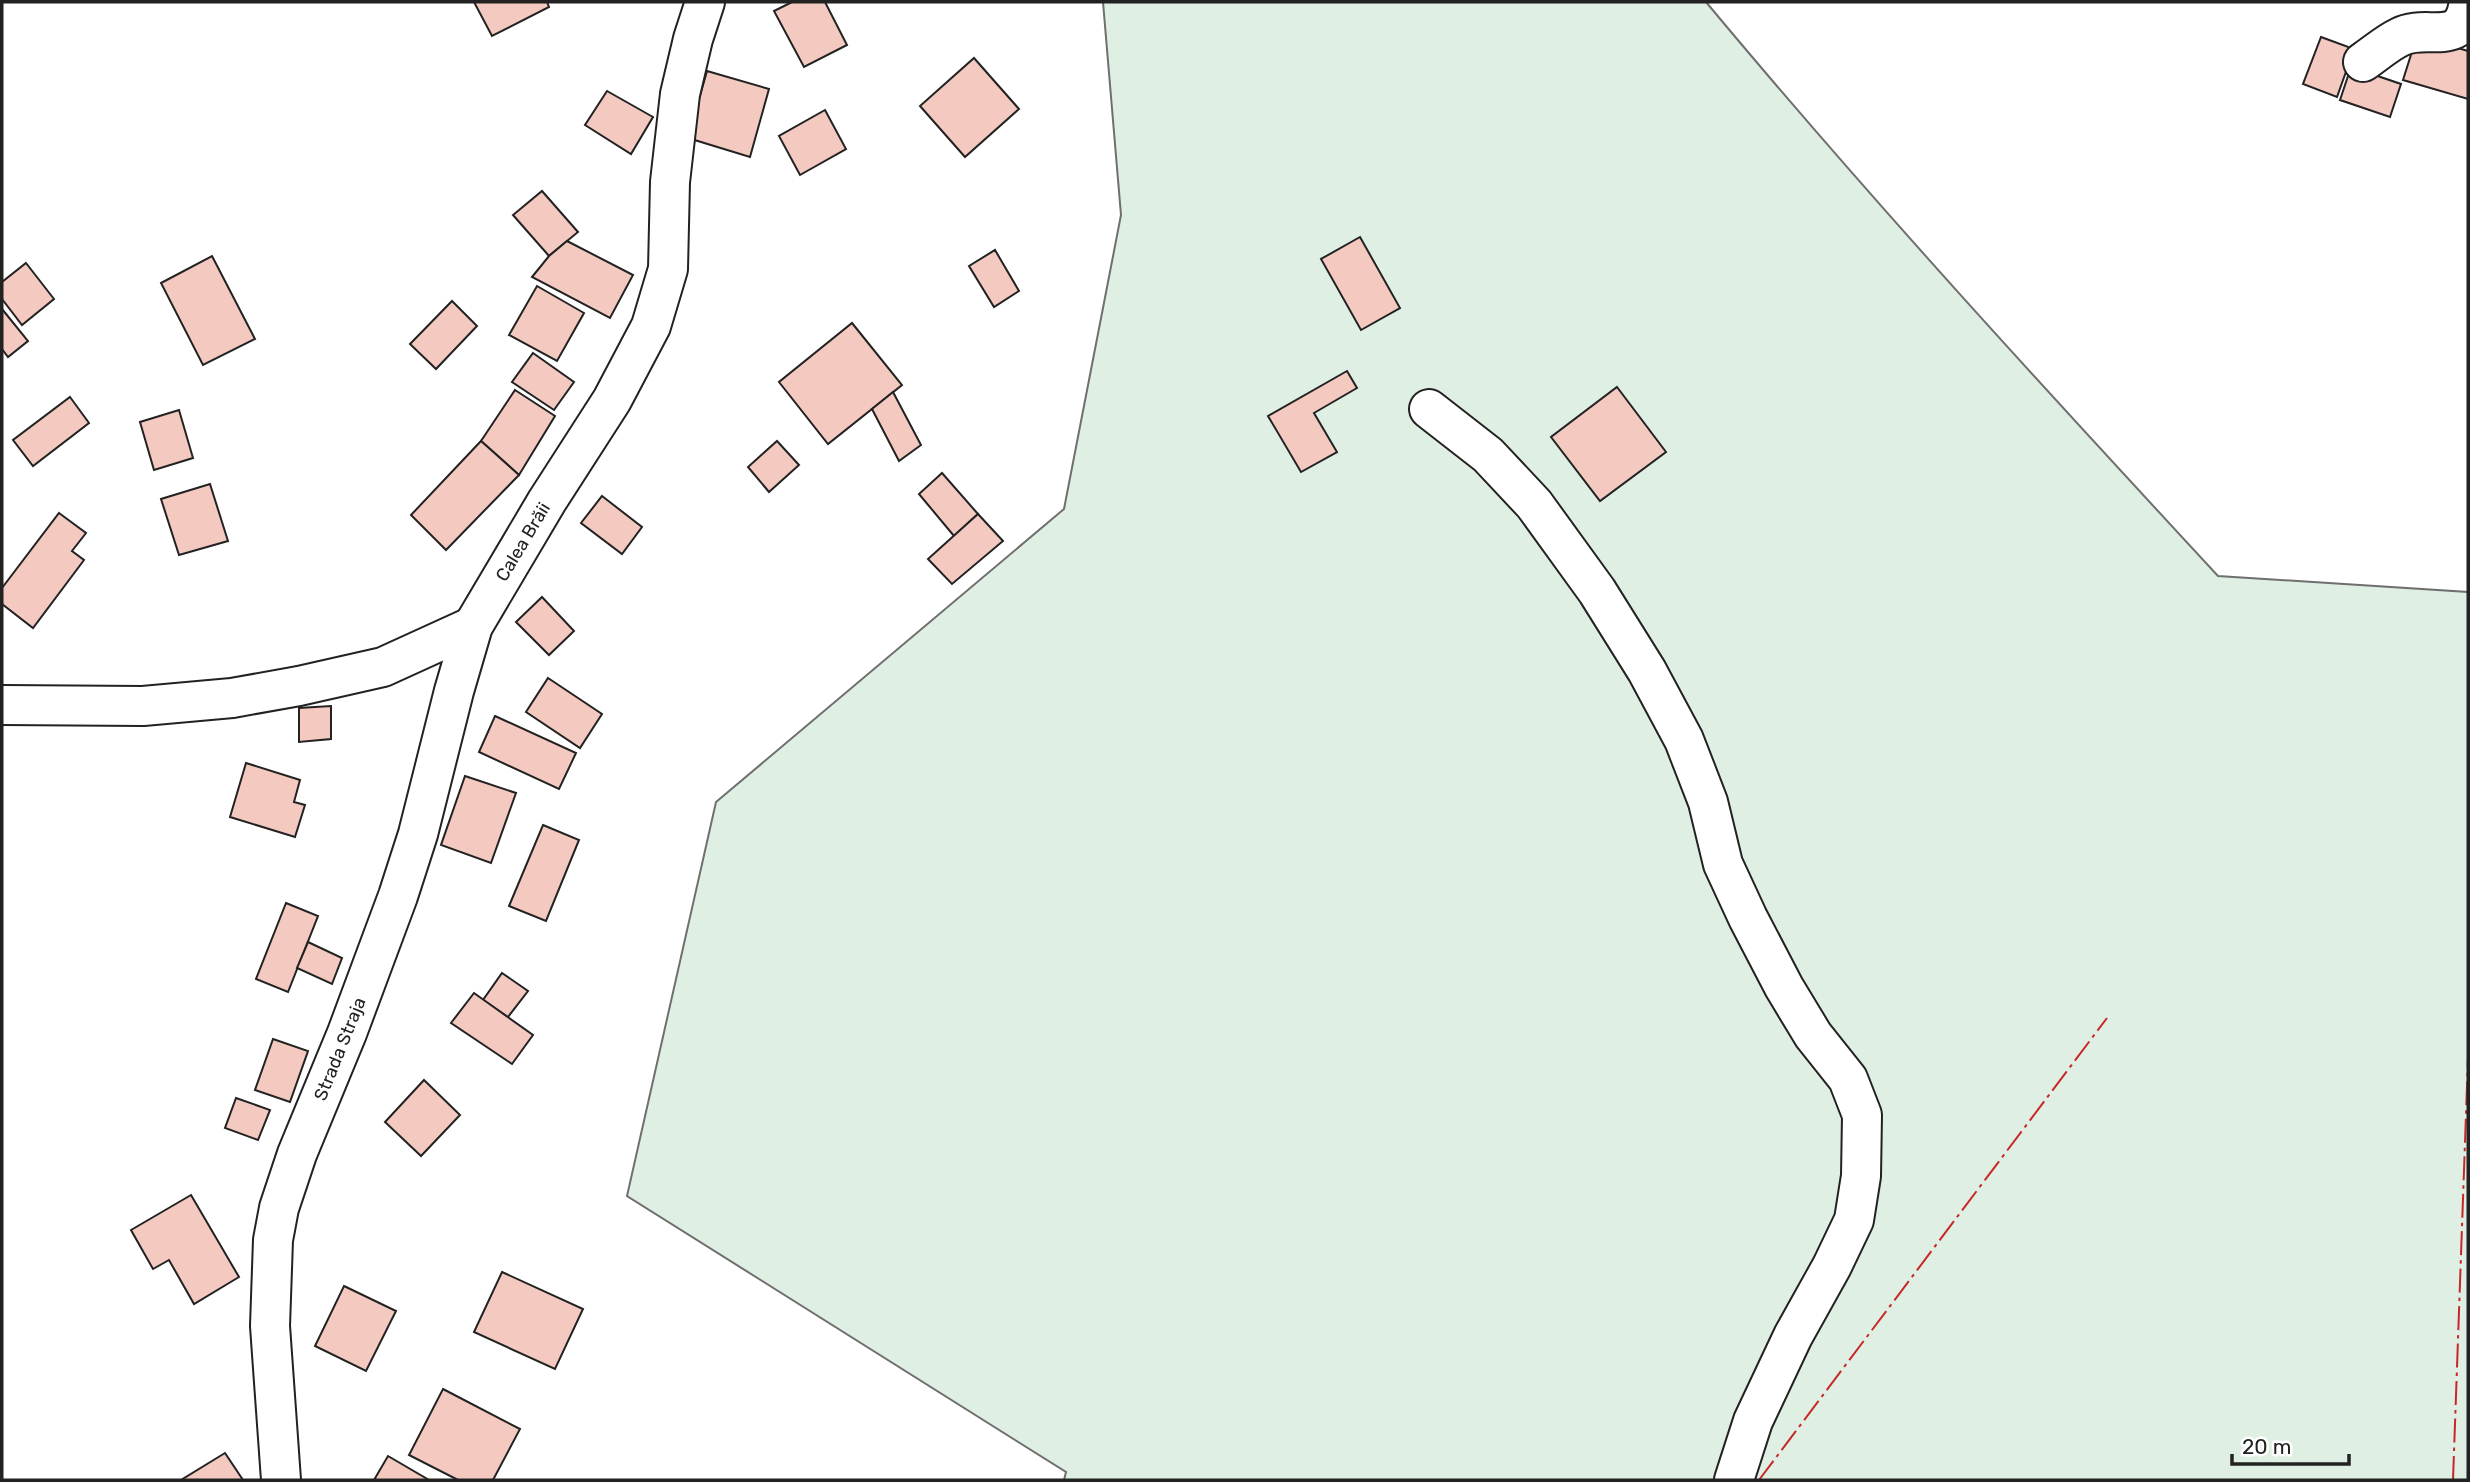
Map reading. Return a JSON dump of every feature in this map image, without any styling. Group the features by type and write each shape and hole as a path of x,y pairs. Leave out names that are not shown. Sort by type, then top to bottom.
{"street":[{"name":"Calea Brăii","path":"472,626 612,400 651,326 668,269 670,183 680,94 705,2"},
{"path":"2363,62 2400,36 2451,32 2459,28 2466,18 2468,7"},
{"path":"1429,409 1488,455 1534,504 1597,592 1647,671 1684,740 1708,803 1723,864 1748,918 1813,1035 1848,1079 1861,1115 1861,1176 1854,1220 1793,1336 1753,1421 1734,1480"},
{"path":"2,705 143,706 232,698 383,667 472,626"},
{"name":"Strada Straja","path":"281,1480 270,1326 272,1252 279,1208 297,1154 357,1009 398,896 418,834 472,626"}],"green space":[{"path":"1103,2 1706,2 1894,221 2218,576 2468,592 2468,1480 1064,1480 1066,1472 627,1196 716,802 1064,509 1121,215"}],"building":[{"path":"474,2 547,2 549,7 492,36"},
{"path":"792,2 825,2 847,45 804,67 774,11"},
{"path":"2321,37 2354,49 2337,97 2303,84"},
{"path":"2415,42 2445,44 2468,51 2468,99 2403,80"},
{"path":"974,58 1019,109 965,157 920,106"},
{"path":"2351,67 2401,84 2390,117 2340,100"},
{"path":"707,71 769,89 750,157 688,138"},
{"path":"607,91 653,117 631,154 585,125"},
{"path":"825,110 846,149 800,175 779,136"},
{"path":"542,191 578,232 549,256 513,215"},
{"path":"1360,237 1400,308 1361,330 1321,259"},
{"path":"567,241 633,275 610,318 532,277 549,256"},
{"path":"995,250 1019,291 994,307 969,266"},
{"path":"212,256 255,339 203,365 161,283"},
{"path":"26,263 54,299 22,325 2,299 2,282"},
{"path":"537,286 584,313 557,361 509,335"},
{"path":"452,301 477,326 436,369 410,344"},
{"path":"2,309 28,341 8,357 2,349"},
{"path":"852,323 902,385 828,444 779,382"},
{"path":"533,353 574,382 554,410 512,382"},
{"path":"1347,371 1357,388 1314,413 1337,452 1301,472 1268,416"},
{"path":"1617,387 1666,452 1600,501 1551,437"},
{"path":"515,390 555,416 519,475 481,441"},
{"path":"893,392 921,445 899,461 872,409"},
{"path":"70,397 89,423 33,466 13,440"},
{"path":"179,410 193,458 154,470 140,422"},
{"path":"481,441 519,475 446,550 411,515"},
{"path":"777,441 799,465 769,492 748,467"},
{"path":"942,473 978,514 954,536 919,494"},
{"path":"210,484 228,541 179,555 161,499"},
{"path":"602,496 642,527 622,554 581,523"},
{"path":"59,513 86,533 72,551 84,560 33,628 2,604 2,588"},
{"path":"978,514 1003,541 952,584 928,559"},
{"path":"542,597 574,631 549,655 516,622"},
{"path":"548,678 602,714 580,748 526,712"},
{"path":"331,706 331,739 299,742 299,708"},
{"path":"495,716 576,753 559,789 479,752"},
{"path":"246,763 300,780 294,802 305,805 295,837 230,817"},
{"path":"465,776 516,793 491,863 441,845"},
{"path":"543,825 579,840 546,921 509,906"},
{"path":"286,903 318,916 288,992 256,979"},
{"path":"308,942 342,958 332,984 297,968"},
{"path":"502,973 528,991 508,1017 483,1000"},
{"path":"474,993 533,1035 512,1064 451,1023"},
{"path":"273,1039 308,1051 290,1102 255,1090"},
{"path":"424,1080 460,1115 421,1156 385,1122"},
{"path":"236,1098 270,1110 258,1140 225,1128"},
{"path":"191,1195 239,1277 194,1304 169,1260 153,1269 131,1230"},
{"path":"502,1272 583,1309 555,1369 474,1332"},
{"path":"344,1286 396,1311 366,1371 315,1346"},
{"path":"443,1389 520,1429 493,1480 458,1480 409,1455"},
{"path":"225,1453 243,1480 181,1480"},
{"path":"388,1456 429,1480 374,1480"}],"power":[{"path":"1759,1480 2107,1018"},
{"path":"2453,1480 2468,1058"}]}
